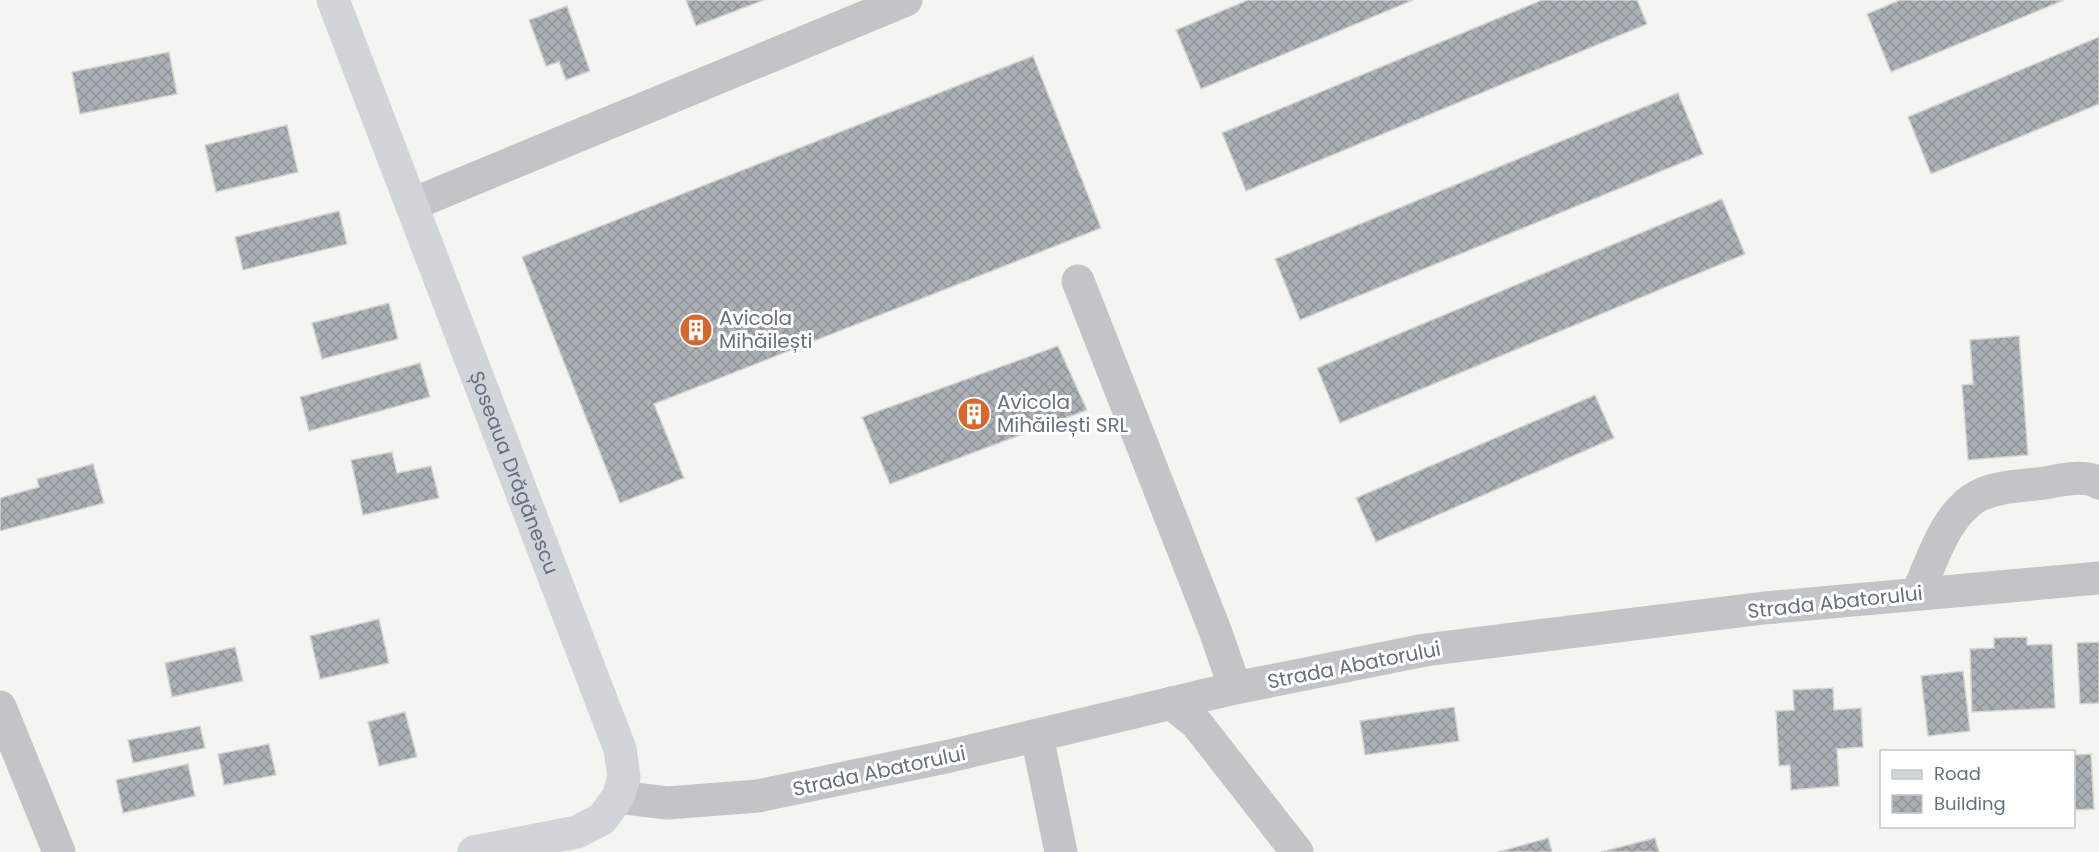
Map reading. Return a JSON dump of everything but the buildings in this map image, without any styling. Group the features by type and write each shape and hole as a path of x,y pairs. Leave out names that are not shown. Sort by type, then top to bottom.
{"main road":[{"name":"Șoseaua Drăgănescu","path":"333,0 620,749 624,777 618,798"},
{"path":"474,852 577,832 602,819 618,798"}],"street":[{"path":"412,204 906,0"},
{"path":"1078,281 1216,633 1235,688"},
{"path":"1917,594 1950,522 1973,499 1992,491 2070,479 2099,483"},
{"name":"Strada Abatorului","path":"618,798 667,803 758,796 1037,736 1235,688 1425,650 1764,608 2099,578"},
{"path":"1171,703 1197,723 1297,852"},
{"path":"0,707 59,852"},
{"path":"1037,736 1061,852"}],"place":[{"name":"Avicola Mihăilești","path":"696,330"},
{"name":"Avicola Mihăilești SRL","path":"974,414"}]}
